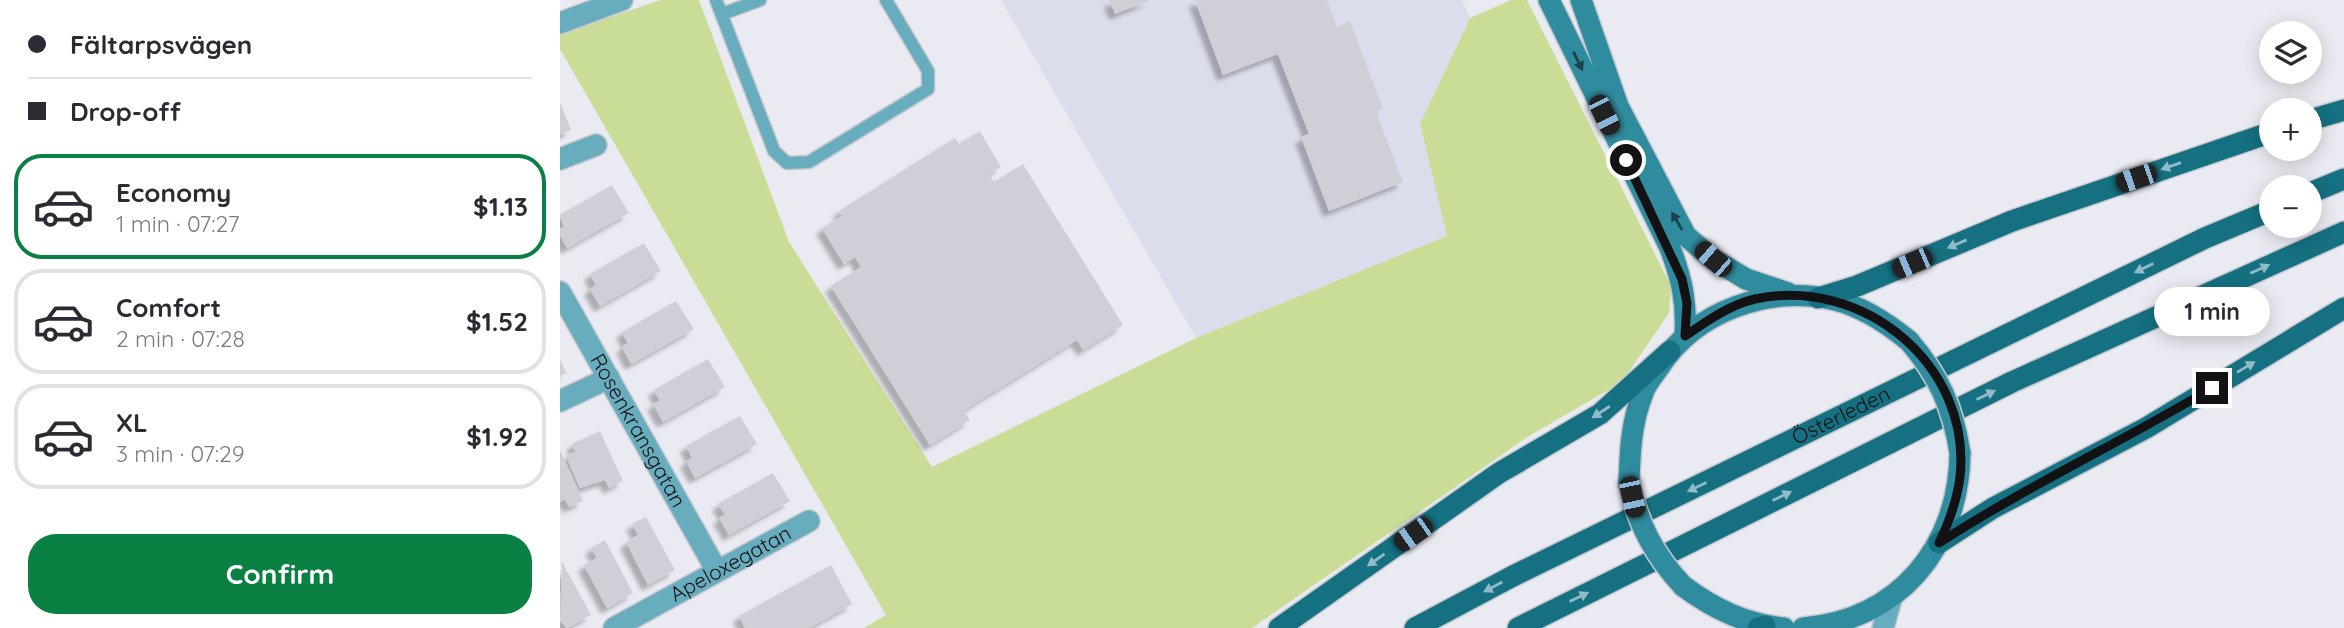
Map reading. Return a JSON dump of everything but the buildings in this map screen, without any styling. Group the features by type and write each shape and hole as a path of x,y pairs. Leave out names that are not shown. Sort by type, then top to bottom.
{"main road":[{"path":"1549,0 1670,248 1682,279 1687,303 1677,343 1643,390 1630,435 1629,483 1635,512 1647,539 1663,564 1683,586 1717,609 1769,627"},
{"path":"1581,0 1618,106 1686,236 1713,259 1746,279 1794,295 1861,309 1887,323 1909,341 1930,365 1945,392 1955,422 1960,453 1956,499 1939,543 1919,572 1892,596 1866,612 1836,623 1805,628"},
{"path":"2322,116 2344,110"},
{"path":"1818,298 1857,286 2012,221 2259,136"},
{"path":"2322,188 2344,179"},
{"name":"Österleden","path":"1415,628 2205,238 2259,215"},
{"path":"1518,628 2012,382 2344,232"},
{"path":"1279,628 1499,473 1600,414 1677,343 1717,313 1755,300 1794,295"},
{"path":"1939,543 1993,508 2146,428 2344,308"}],"street":[{"path":"560,23 622,0"},
{"path":"560,159 596,145"},
{"name":"Rosenkransgatan","path":"560,292 718,571"},
{"path":"560,401 609,378"},
{"name":"Apeloxegatan","path":"614,628 809,521"},
{"path":"1883,628 1892,596"}],"lane":[{"path":"716,0 774,151 787,163 809,162 928,89 928,71 886,0"},
{"path":"722,14 760,0"}],"shaded area":[{"path":"1001,0 1462,0 1470,18 1420,124 1448,236 1196,338"}],"green space":[{"path":"660,0 699,0 789,242 932,467 1196,338 1447,236 1420,124 1470,18 1511,0 1527,0 1671,286 1669,313 1622,382 1529,436 1252,628 864,628 886,615 560,49 560,35"}],"route":[{"path":"1626,160 1670,248 1682,279 1687,303 1685,336 1717,313 1755,300 1794,295 1835,300 1861,309 1887,323 1909,341 1930,365 1945,392 1955,422 1960,453 1956,499 1939,543 1993,508 2146,428 2212,388"}]}
